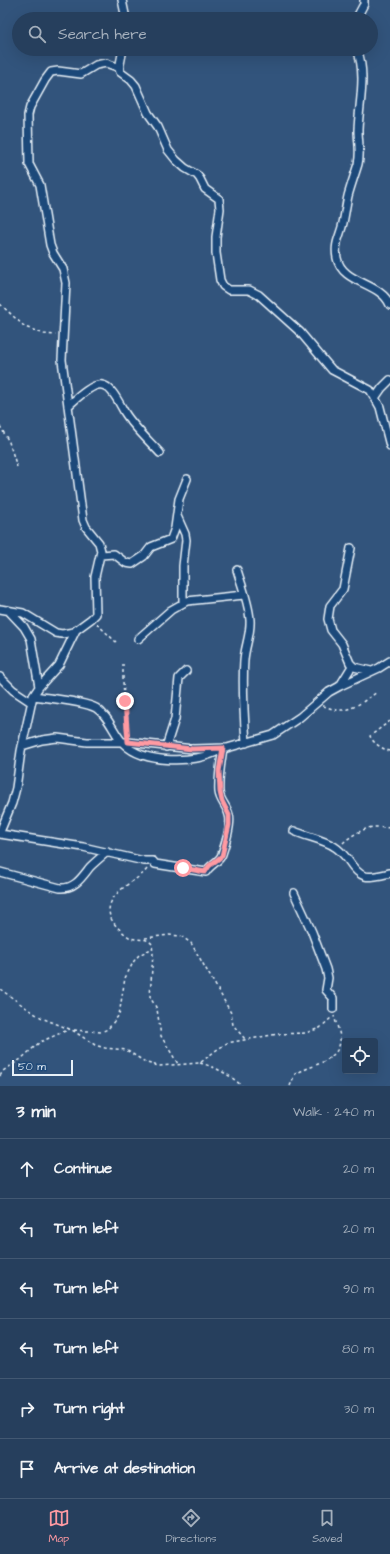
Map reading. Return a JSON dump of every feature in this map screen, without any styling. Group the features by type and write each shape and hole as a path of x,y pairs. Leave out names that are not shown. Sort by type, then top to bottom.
{"street":[{"path":"122,0 125,12"},
{"path":"360,12 364,4 364,0"},
{"path":"122,56 120,72 131,80 136,86 148,113 158,127 168,150 185,168 200,178 205,189 219,199 220,208 216,237 216,253 220,280 223,286 229,290 249,290 259,295 300,332 332,370 367,388 380,407 390,446"},
{"path":"360,56 362,94 358,130 358,163 348,197 343,224 337,240 337,257 340,265 346,273 382,294 388,299 390,305"},
{"path":"0,609 23,613 56,633 62,634 74,632 96,615 95,577 101,555 99,543 86,527 83,520 62,360 62,335 66,299 66,282 63,269 50,245 40,185 29,164 28,115 36,94 44,80 51,72 58,71 81,74 96,65 106,63 120,68"},
{"path":"375,398 390,380"},
{"path":"68,406 78,397 95,386 105,386 116,398 130,420 160,453"},
{"path":"101,555 114,554 128,564 134,563 145,555 151,547 172,538 179,499 188,479"},
{"path":"177,516 184,530 186,540 183,572 183,603"},
{"path":"351,548 343,589 330,606 328,616 331,630 341,642 347,659 352,666 371,671"},
{"path":"237,570 250,620 249,634 244,654 243,679 243,714 246,743"},
{"path":"138,639 166,614 183,603 191,600 244,594"},
{"path":"8,610 24,628 31,639 39,687"},
{"path":"74,632 59,665 39,687 32,699 22,746 16,788 12,803 0,833 107,852 153,862 155,864 205,872 209,866 221,857 230,820 220,792 219,771 223,748"},
{"path":"22,746 42,740 57,738 87,742 125,742 192,749 223,748 246,743 273,735 300,717 329,692 390,661"},
{"path":"340,686 352,666"},
{"path":"166,747 175,720 179,678 186,671"},
{"path":"0,677 13,690 32,699 67,701 95,708 106,718 134,751 145,756 183,760 210,755 223,748"},
{"path":"294,831 328,843 338,849 360,875 370,877 390,873"},
{"path":"0,872 55,887 67,888 79,882 96,861 107,852"},
{"path":"294,893 312,932 326,969 328,978 326,990 333,998 333,1008"}],"path":[{"path":"0,304 25,327 44,334 62,335"},
{"path":"0,426 9,442 18,467"},
{"path":"91,619 116,642"},
{"path":"123,664 125,742"},
{"path":"313,706 326,706 337,710 344,710 356,706 376,693"},
{"path":"390,722 370,736 370,738 378,746 390,751"},
{"path":"338,849 346,840 362,832 376,827 390,827"},
{"path":"153,862 142,876 119,892 111,902 109,907 109,915 112,921 131,938 150,942 153,948 150,997 157,1009 161,1036 178,1064"},
{"path":"140,939 169,935 181,936 191,943 231,1013 233,1025 245,1039"},
{"path":"72,1030 101,1032 108,1029 119,1015 125,978 134,961 138,955 153,948"},
{"path":"0,989 32,1012 72,1030 95,1046 126,1050 147,1063 154,1065 165,1066 200,1063 211,1065 222,1071 242,1086"},
{"path":"200,1063 221,1046 245,1039 278,1034 306,1033 320,1028 334,1014 340,1037 340,1045 338,1050 327,1060 295,1074 290,1086"},
{"path":"0,1076 3,1071 21,1059 40,1042 70,1029"}],"route":[{"path":"125,701 128,742 176,748 223,748 219,771 220,792 230,820 222,856 209,866 205,872 183,868"}]}
